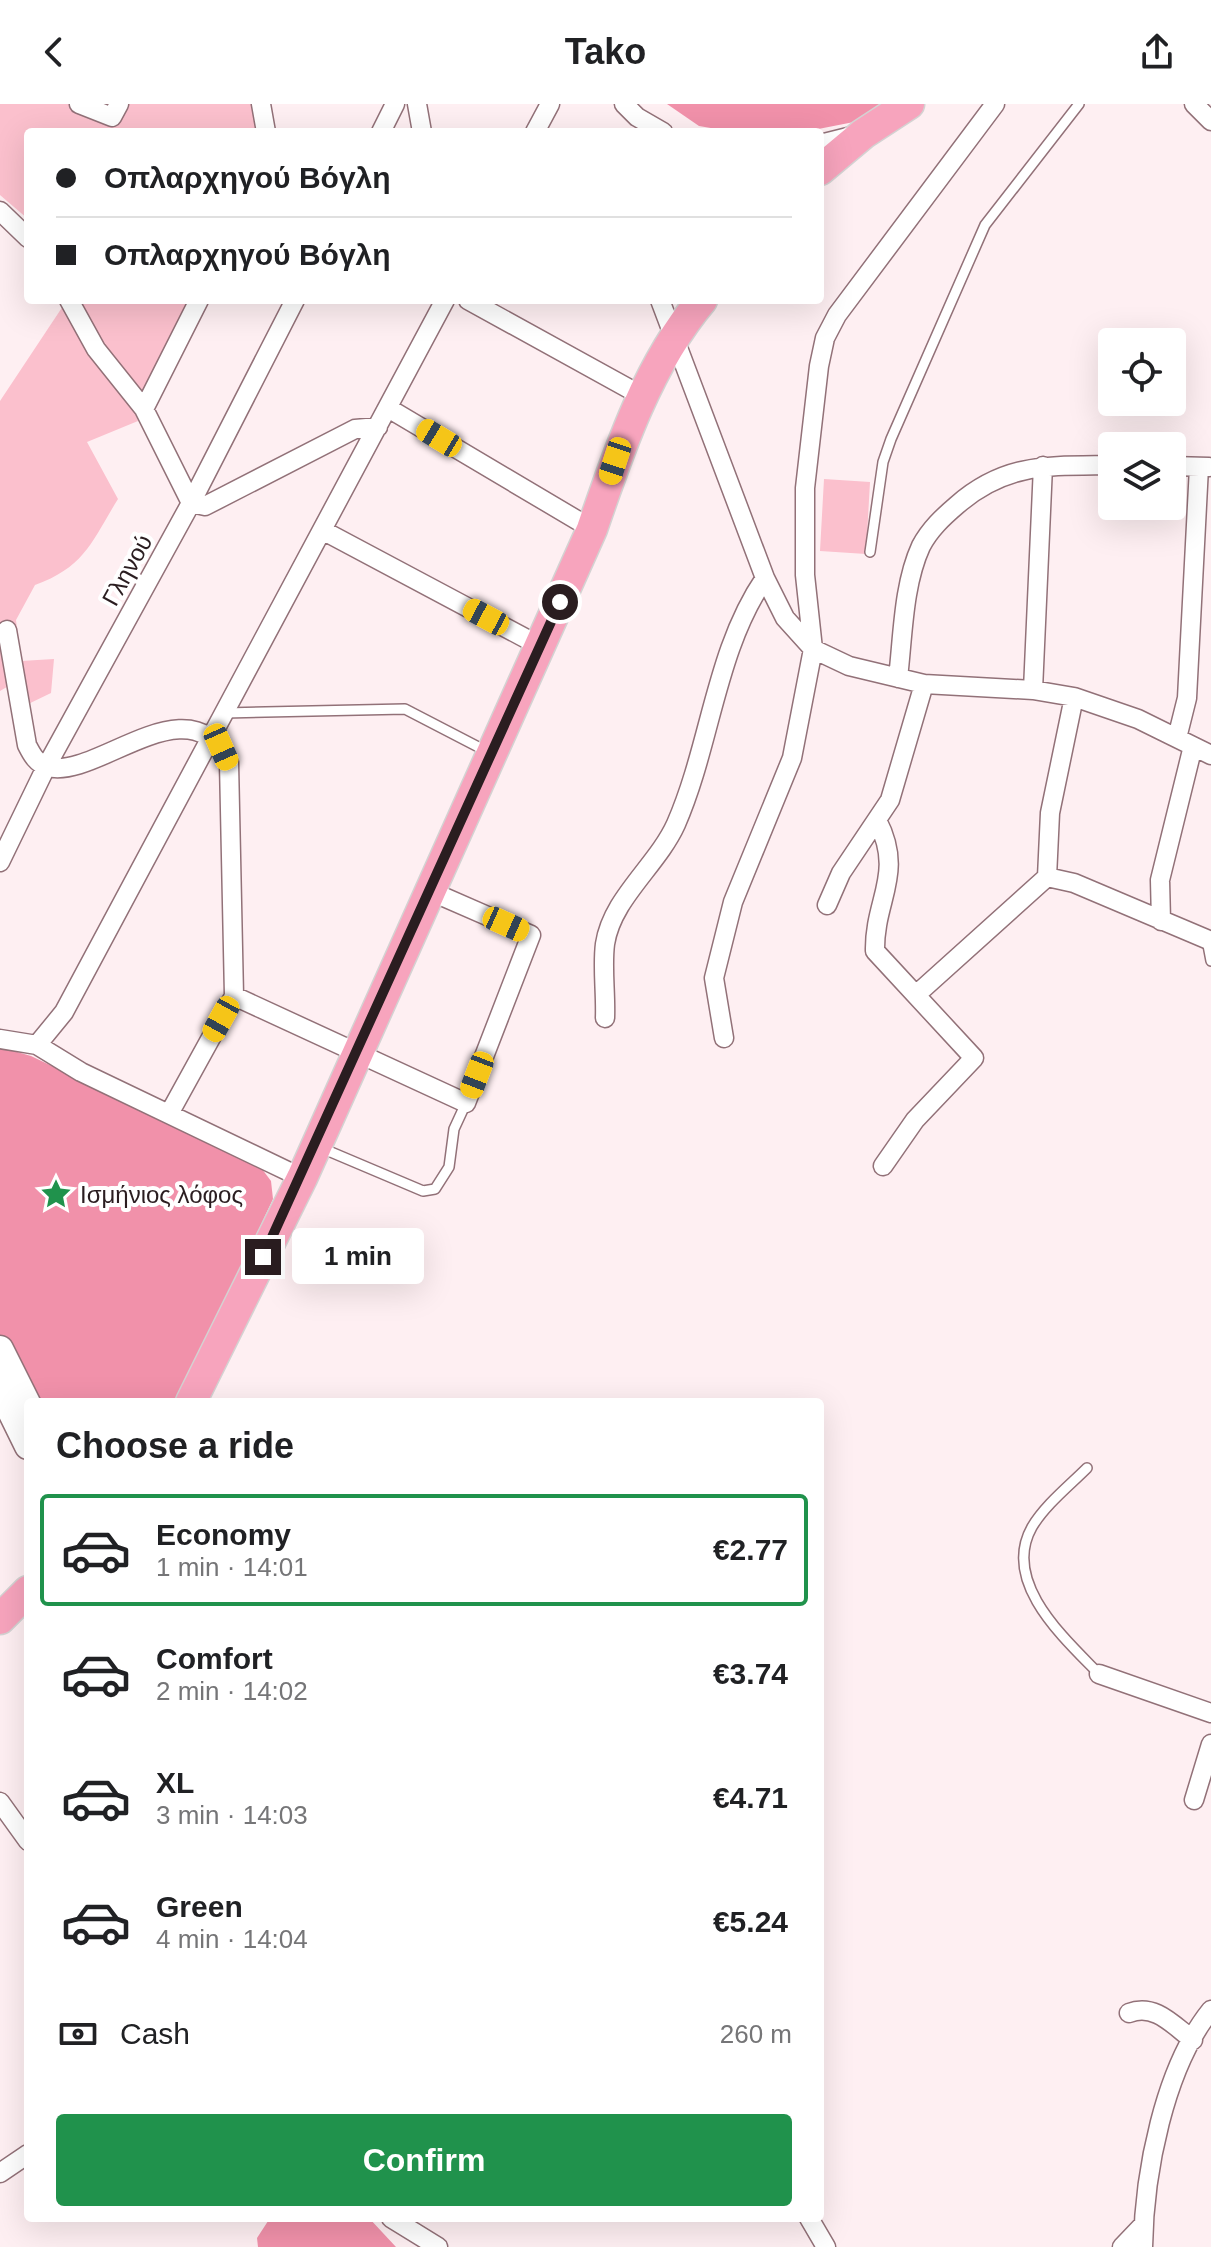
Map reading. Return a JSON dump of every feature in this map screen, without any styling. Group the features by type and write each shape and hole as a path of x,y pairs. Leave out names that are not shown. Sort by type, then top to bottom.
{"main road":[{"path":"824,167 863,134 909,104"},
{"path":"193,1398 302,1178 592,529 615,461 644,397 675,332 699,304"},
{"path":"0,1619 24,1595"}],"street":[{"path":"79,104 112,117 119,104"},
{"path":"261,104 265,128"},
{"path":"383,128 395,104"},
{"path":"417,104 421,128"},
{"path":"537,128 550,104"},
{"path":"724,1038 714,978 733,902 792,758 813,649 805,575 805,488 825,338 837,315 995,104"},
{"path":"1194,104 1211,121"},
{"path":"630,118 654,128"},
{"path":"824,143 863,134"},
{"path":"0,211 24,234"},
{"path":"71,304 96,349 144,409 191,503 205,506 355,429 378,427"},
{"path":"144,409 197,304"},
{"name":"Γληνού","path":"0,862 9,827 46,767 191,503 293,304"},
{"path":"37,1045 64,1012 443,304"},
{"path":"475,304 644,397"},
{"path":"662,304 675,332 765,578 785,618 813,649 849,666 924,684 1033,690 1074,697 1138,719 1211,755"},
{"path":"388,408 592,529"},
{"path":"898,678 911,579 921,546 938,521 985,482 1043,466 1098,465"},
{"path":"1033,690 1043,466"},
{"path":"1161,921 1160,880 1185,742 1205,467"},
{"path":"322,530 540,646"},
{"path":"605,1018 605,944 613,917 663,852 693,779 742,614 765,578"},
{"path":"7,630 27,745 34,758 46,767 72,765 160,732 178,729 212,739 221,747 229,763 234,996 169,1114"},
{"path":"827,905 841,873 890,800 924,684"},
{"path":"917,994 1047,877 1050,813 1074,697"},
{"path":"877,820 888,841 890,861 875,951 974,1058 915,1120 883,1166"},
{"path":"1047,877 1074,883 1209,941"},
{"path":"234,996 359,1051 466,1103 531,935 430,891"},
{"path":"0,1039 37,1045 81,1072 302,1178"},
{"path":"0,1349 24,1398"},
{"path":"0,1389 24,1438"},
{"path":"1099,1674 1211,1713"},
{"path":"1194,1800 1211,1744"},
{"path":"0,1802 24,1835"},
{"path":"1129,2013 1142,2009 1155,2012 1193,2040"},
{"path":"1143,2247 1147,2184 1160,2124 1193,2040 1211,2010"},
{"path":"0,2173 24,2157"},
{"path":"397,2222 438,2247"},
{"path":"811,2222 826,2247"},
{"path":"1122,2247 1143,2225"}],"lane":[{"path":"870,552 883,462 976,241 1079,104"},
{"path":"225,713 405,709 491,754"},
{"path":"1209,941 1211,961"},
{"path":"316,1145 423,1191 435,1189 449,1167 454,1129 466,1103"},
{"path":"1087,1468 1032,1527 1026,1544 1024,1573 1041,1608 1099,1674"}],"shaded area":[{"path":"0,104 75,104 113,123 123,104 253,104 258,128 24,128 24,216 0,195"},
{"path":"667,104 883,104 859,121 823,128 699,126"},
{"path":"64,304 190,304 135,412 138,421 87,442 118,499 86,551 65,570 35,585 16,620 21,661 54,659 51,693 20,708 17,681 0,691 0,401"},
{"path":"824,479 870,482 866,554 820,551"},
{"path":"0,1047 31,1056 259,1165 271,1181 273,1199 180,1398 30,1398 0,1335"},
{"path":"267,2222 373,2222 396,2247 258,2247 257,2238"}],"place":[{"name":"Ισμήνιος λόφος","path":"56,1194"}],"route":[{"path":"263,1257 302,1178 560,602"}]}
